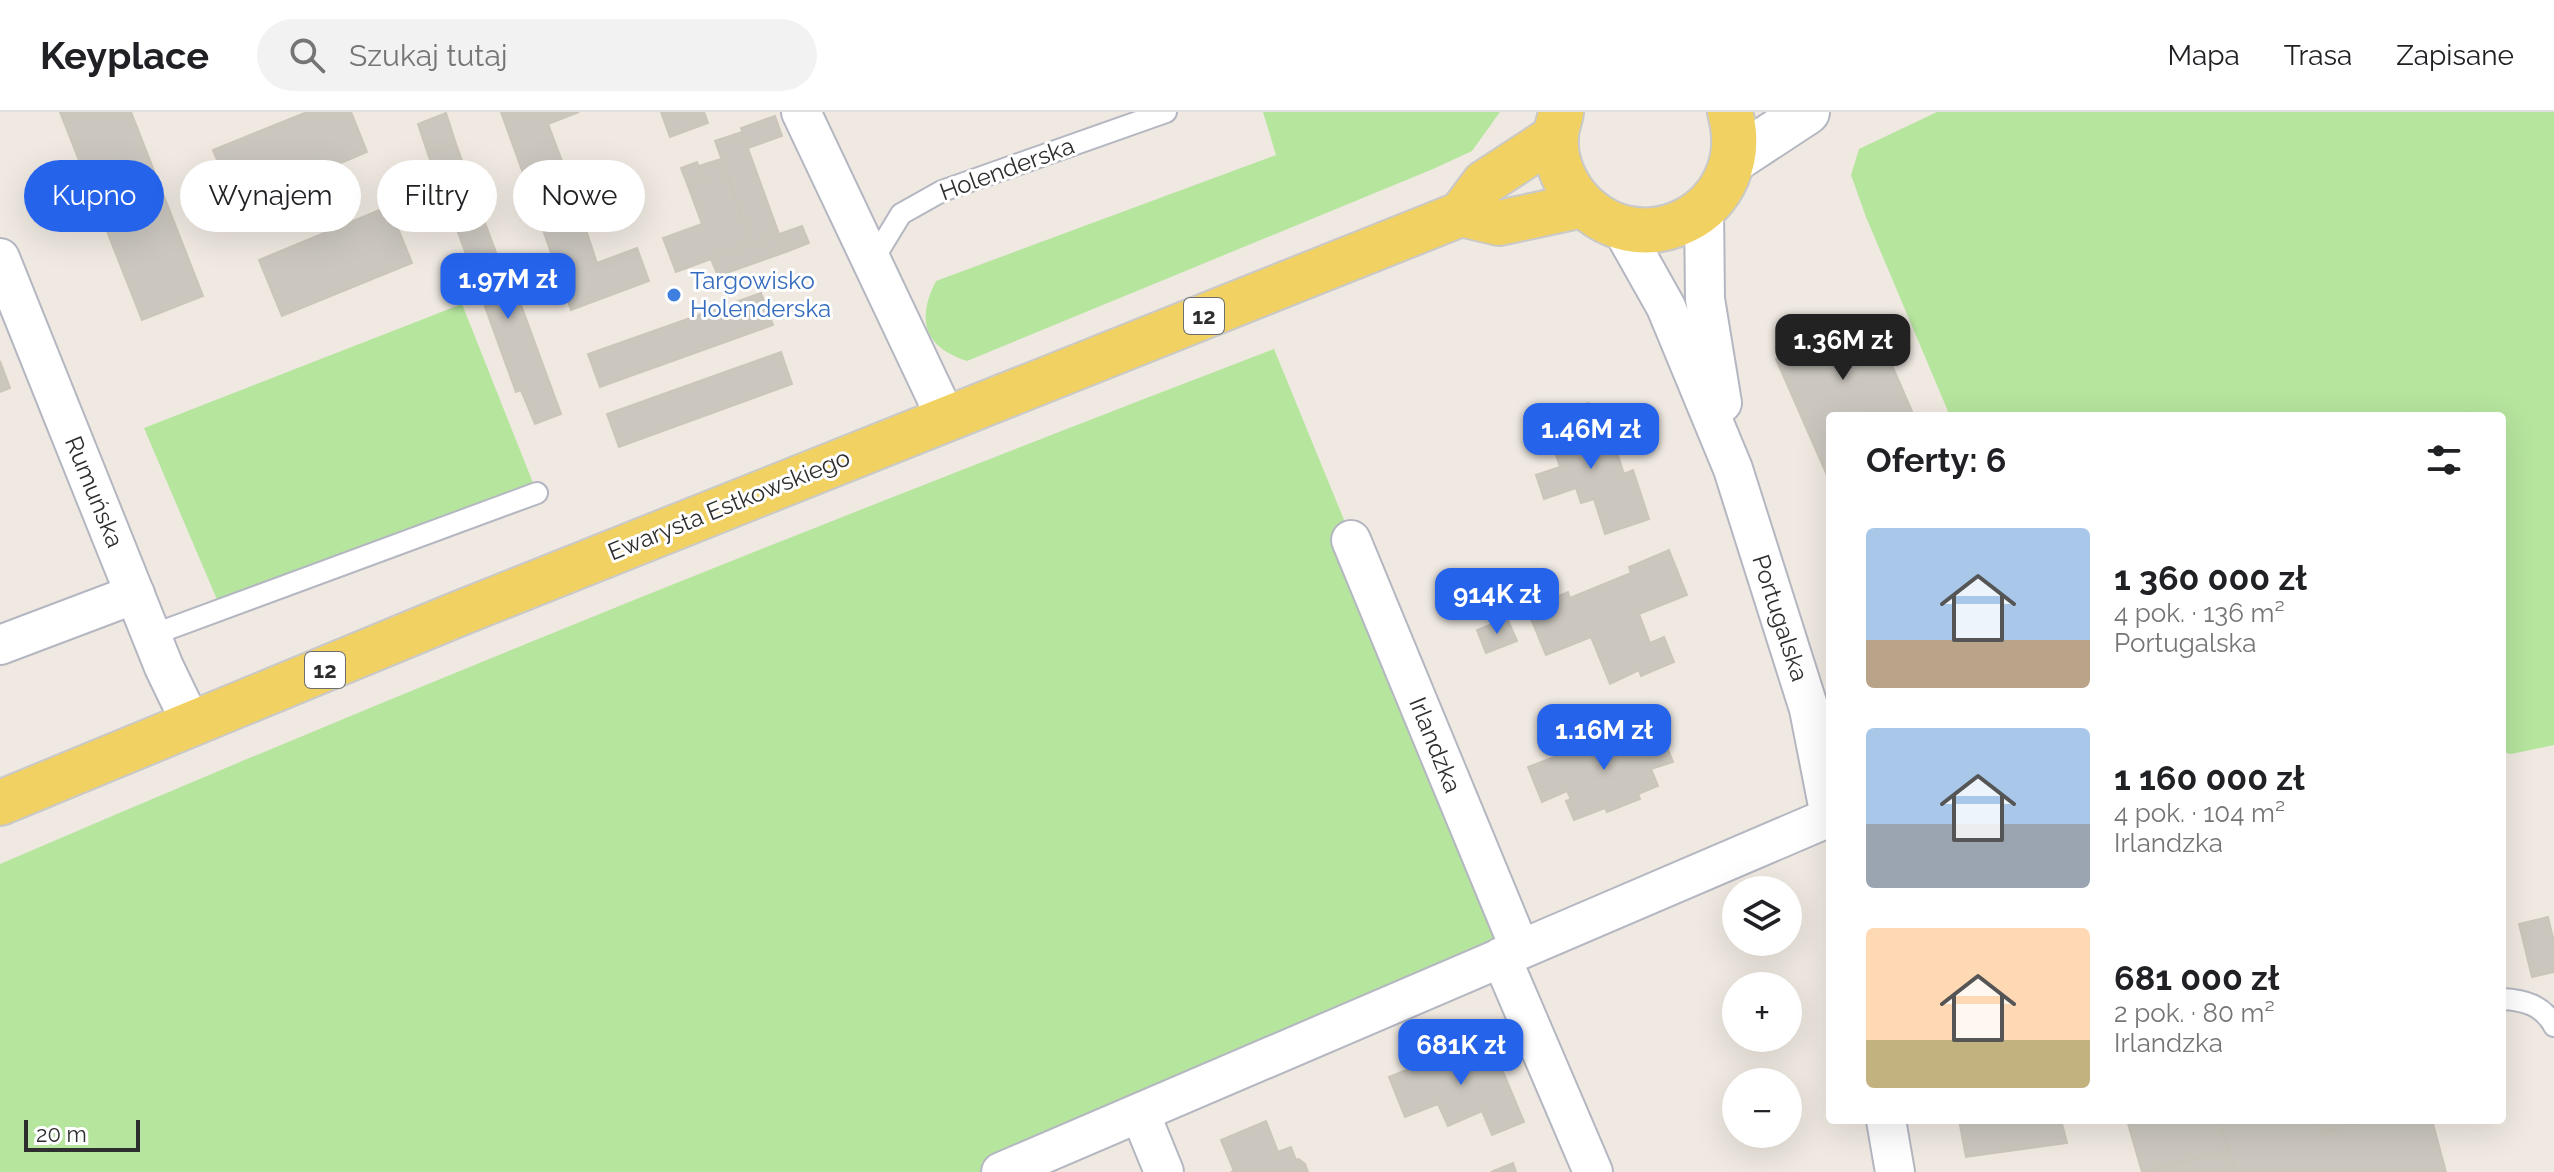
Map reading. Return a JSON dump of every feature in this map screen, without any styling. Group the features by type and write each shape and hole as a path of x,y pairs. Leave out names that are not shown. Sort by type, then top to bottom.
{"main road":[{"path":"1559,124 1558,162 1568,185 1583,205 1601,219 1621,227 1650,230 1679,224 1704,209 1723,187 1734,160 1735,131 1730,112"},
{"path":"1559,124 1484,183 1461,214 1499,223 1583,205"},
{"name":"Ewarysta Estkowskiego","path":"0,803 458,614 1461,214"}],"street":[{"path":"801,112 946,418"},
{"path":"1734,160 1807,112"},
{"name":"Portugalska","path":"1704,209 1705,299 1733,469"},
{"name":"Portugalska","path":"1621,227 1666,307 1733,469 1809,709 1826,796"},
{"name":"Rumuńska","path":"0,258 164,667 192,725"},
{"name":"Irlandzka","path":"1351,540 1593,1172"},
{"path":"0,645 135,594"},
{"path":"1001,1172 1826,819"},
{"path":"1140,1113 1164,1172"},
{"path":"1887,1124 1895,1172"}],"lane":[{"name":"Holenderska","path":"873,260 901,214 942,191 1166,112"},
{"path":"152,635 537,493"},
{"path":"2506,999 2527,1002 2539,1008 2554,1026"}],"green space":[{"path":"1263,112 1500,112 1472,151 967,361 941,348 933,340 928,330 926,308 936,281 1276,155"},
{"path":"1937,112 2554,112 2554,745 2506,753 2506,412 1948,412 1851,175 1859,149"},
{"path":"462,304 537,493 221,609 144,428"},
{"path":"1274,349 1520,949 1001,1172 0,1172 0,864 634,600"}],"building":[{"path":"60,112 131,112 150,160 79,160"},
{"path":"307,112 351,112 367,152 348,160 217,160 213,150"},
{"path":"501,112 579,112 548,124 562,160 518,160"},
{"path":"661,112 704,112 708,123 670,137"},
{"path":"446,113 456,144 428,154 418,124"},
{"path":"775,116 782,136 748,148 741,128"},
{"path":"742,132 779,234 752,244 715,141"},
{"path":"456,144 462,160 430,160 428,154"},
{"path":"721,159 752,244 676,272 663,238 702,224 688,186 704,180 699,166"},
{"path":"697,162 704,180 688,186 681,168"},
{"path":"164,196 203,296 142,320 107,232 164,232"},
{"path":"377,211 377,232 399,232 412,263 282,316 259,260 326,232 361,232 361,218"},
{"path":"802,226 809,243 786,252 779,234"},
{"path":"458,232 488,232 506,279 511,278 561,414 535,424 521,390 516,392"},
{"path":"544,232 587,232 597,263 637,248 649,281 571,310"},
{"path":"779,234 786,252 718,276 711,259"},
{"path":"761,293 773,325 600,387 588,354"},
{"path":"1871,317 1912,412 1826,412 1826,473 1776,359"},
{"path":"781,352 792,384 619,447 607,414"},
{"path":"0,361 10,388 0,392"},
{"path":"1588,403 1605,456 1617,452 1624,474 1633,470 1649,519 1605,534 1594,499 1581,503 1576,488 1544,499 1536,475 1560,467 1544,418"},
{"path":"1669,550 1687,595 1639,614 1650,643 1664,637 1674,662 1641,676 1639,670 1610,684 1591,637 1546,655 1527,609 1568,592 1570,598 1631,573 1629,567"},
{"path":"1507,618 1517,641 1486,653 1477,630"},
{"path":"1652,724 1656,734 1661,733 1673,762 1651,769 1658,786 1638,794 1640,799 1574,820 1566,801 1571,799 1567,791 1542,802 1528,767"},
{"path":"2548,917 2554,942 2554,972 2532,977 2519,924"},
{"path":"1488,1036 1524,1122 1492,1135 1482,1111 1448,1126 1438,1104 1405,1117 1389,1077"},
{"path":"1266,1121 1278,1152 1291,1147 1296,1160 1305,1164 1308,1172 1231,1172 1234,1171 1221,1140"},
{"path":"1960,1124 2062,1124 2067,1143 1966,1157"},
{"path":"2128,1124 2220,1124 2228,1150 2142,1172"},
{"path":"2220,1124 2320,1124 2323,1133 2353,1124 2433,1124 2446,1172 2235,1172"},
{"path":"2320,1124 2352,1124 2323,1133"},
{"path":"2228,1150 2235,1172 2147,1172"},
{"path":"1513,1163 1516,1172 1491,1172"}],"place":[{"name":"Targowisko Holenderska","path":"674,295"}]}
